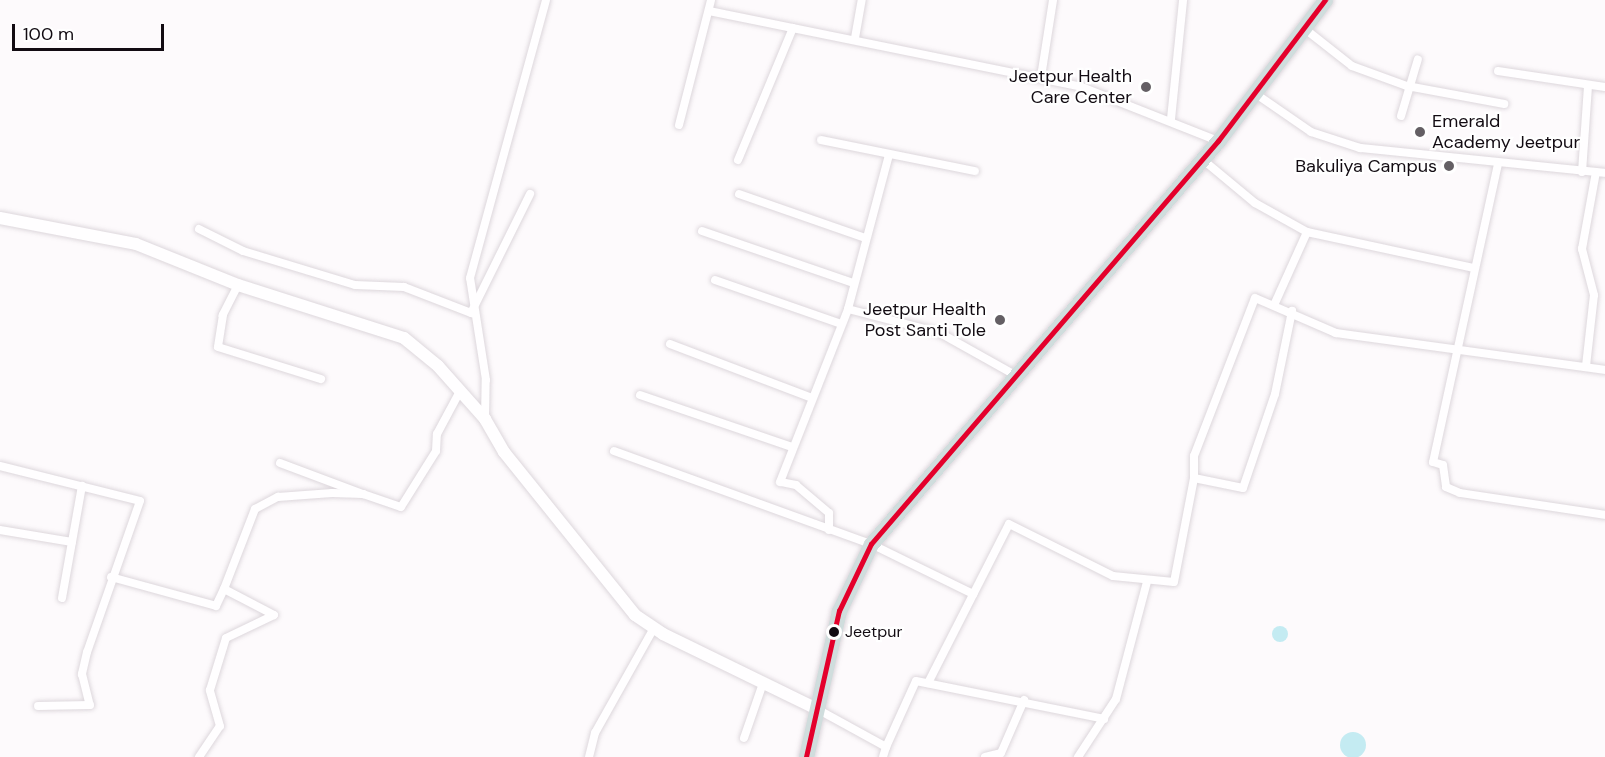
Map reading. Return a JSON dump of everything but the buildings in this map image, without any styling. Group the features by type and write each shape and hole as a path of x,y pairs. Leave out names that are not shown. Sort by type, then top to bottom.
{"highway":[{"path":"806,757 840,610 871,544 1013,374 1218,141 1256,94 1325,0"}],"street":[{"path":"486,419 486,380 471,313 470,278 546,0"},
{"path":"678,125 711,0"},
{"path":"855,38 862,0"},
{"path":"1041,77 1053,0"},
{"path":"1171,119 1183,0"},
{"path":"709,11 855,38 1041,77 1171,119 1218,141"},
{"path":"738,160 793,28"},
{"path":"1305,29 1352,66 1407,86 1504,104"},
{"path":"1401,116 1407,86 1418,59"},
{"path":"1498,70 1605,87"},
{"path":"1582,172 1588,86"},
{"path":"1256,94 1311,132 1360,148 1600,173 1582,249 1594,295 1586,366"},
{"path":"821,140 975,171"},
{"path":"829,530 830,513 796,485 780,482 848,309 865,238 889,155"},
{"path":"1202,159 1255,203 1307,232 1473,268"},
{"path":"1498,164 1454,349 1433,462 1443,465 1446,487 1605,515"},
{"path":"471,313 530,194"},
{"path":"739,194 865,238"},
{"path":"0,218 136,244 238,285 404,338 438,366 459,393 486,419 504,452 635,615 654,628 817,709 886,747"},
{"path":"199,229 243,251 355,285 404,288 471,313"},
{"path":"702,231 853,284"},
{"path":"1275,303 1307,232"},
{"path":"715,280 841,324"},
{"path":"238,285 224,315 218,347 321,379"},
{"path":"928,683 1010,524 1113,576 1147,582 1174,582 1194,478 1194,456 1255,298 1275,303 1336,333 1605,370"},
{"path":"848,309 939,333 1013,374"},
{"path":"1194,478 1243,488 1275,394 1292,311"},
{"path":"670,344 812,398"},
{"path":"279,463 401,507 436,452 437,434 459,393"},
{"path":"640,394 792,447"},
{"path":"614,451 871,544 973,594"},
{"path":"0,465 140,501 111,577 82,675 90,705 38,706"},
{"path":"62,598 82,486"},
{"path":"111,577 216,606 255,509 303,494 363,494"},
{"path":"0,530 72,542"},
{"path":"1078,757 1104,719 1119,690 1147,582"},
{"path":"199,757 220,726 210,690 226,638 274,615 224,589"},
{"path":"589,757 595,733 654,628"},
{"path":"883,757 916,681 1024,700 1104,719"},
{"path":"744,738 763,683"},
{"path":"984,757 1001,753 1024,700"}],"water":[{"path":"1277,626 1283,626 1288,634 1286,640 1277,642 1272,637 1272,631"},
{"path":"1353,732 1362,736 1366,745 1362,754 1353,758 1344,754 1340,745 1344,736"}],"transit line":[{"path":"806,757 839,611 871,544 1218,141 1325,0"}],"place":[{"name":"Jeetpur Health Care Center","path":"1146,87"},
{"name":"Emerald Academy Jeetpur","path":"1420,132"},
{"name":"Bakuliya Campus","path":"1449,166"},
{"name":"Jeetpur Health Post Santi Tole","path":"1000,320"},
{"name":"Jeetpur","path":"834,632"}]}
